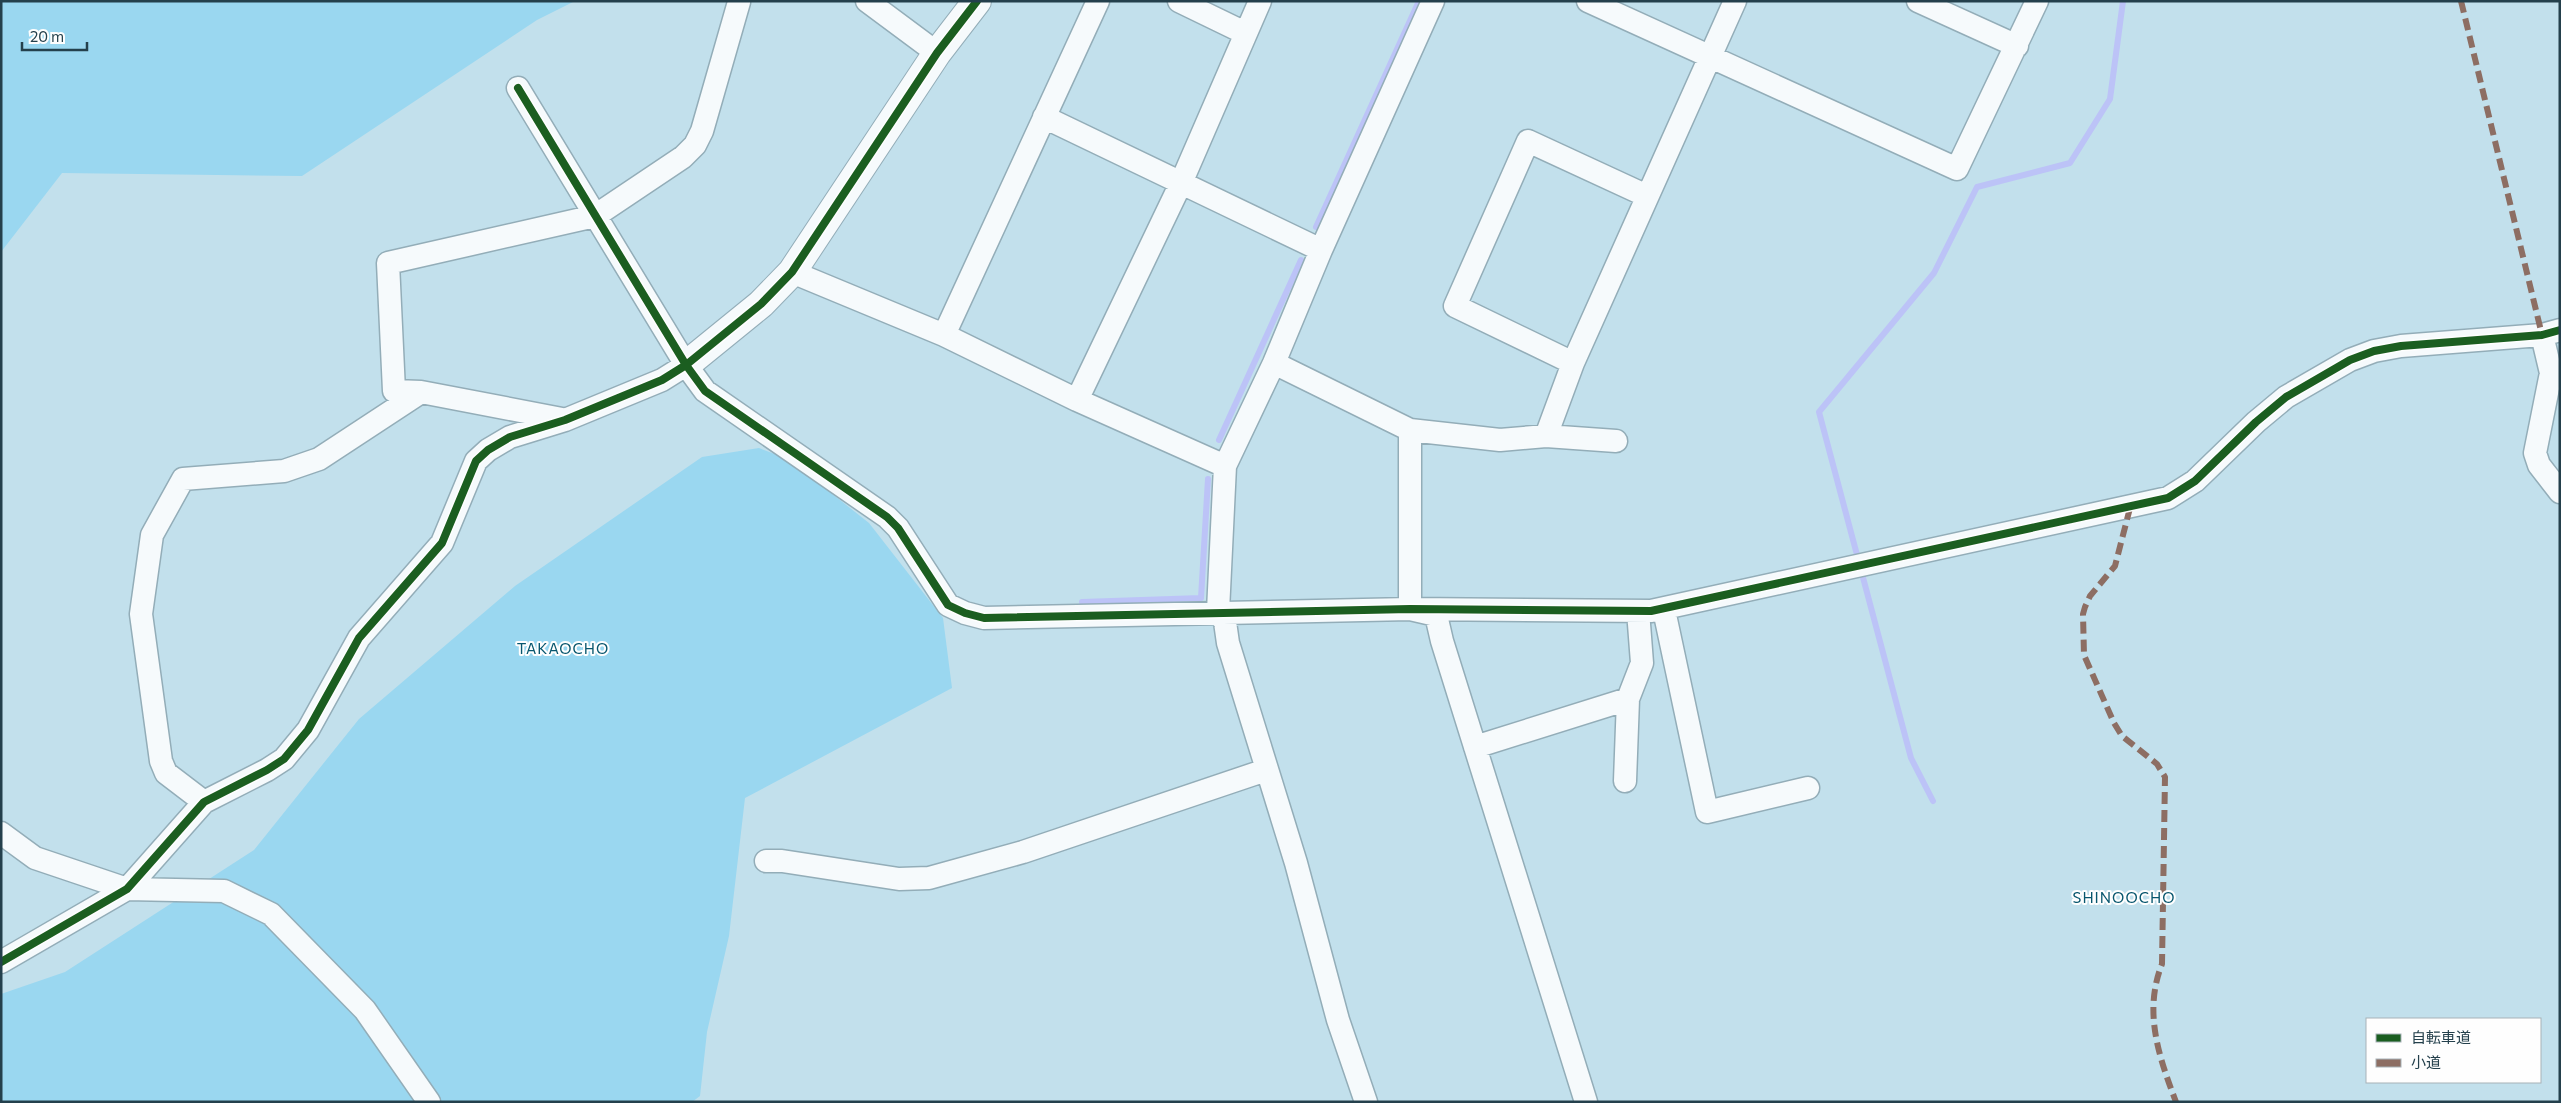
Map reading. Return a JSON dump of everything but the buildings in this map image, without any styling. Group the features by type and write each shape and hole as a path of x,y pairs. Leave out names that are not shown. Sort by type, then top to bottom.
{"street":[{"path":"866,1 937,53"},
{"path":"1,962 127,889 204,802 267,770 284,759 308,730 359,638 442,543 476,461 488,450 510,437 565,420 662,380 686,365 761,304 792,272 937,53 976,1"},
{"path":"944,336 1098,1"},
{"path":"1180,1 1245,33"},
{"path":"1077,400 1181,183 1260,1"},
{"path":"1366,1102 1338,1020 1296,863 1228,643 1225,622 1218,611 1225,466 1274,363 1322,250 1434,1"},
{"path":"1588,1 1957,169 2038,1"},
{"path":"1546,436 1573,363 1708,57 1735,1"},
{"path":"1918,1 2017,46"},
{"path":"565,420 421,392 394,391 388,263 595,216 683,157 695,145 702,131 739,2"},
{"path":"518,88 686,365 705,391 888,518 898,528 948,605 965,613 984,618 1218,611 1410,609 1664,610 2168,498 2195,481 2256,422 2286,397 2350,360 2374,351 2401,346 2551,332 2551,373 2535,453 2539,465 2560,492"},
{"path":"1044,116 1322,250"},
{"path":"1573,363 1455,306 1528,141 1647,196"},
{"path":"792,272 944,336 1077,400 1225,466"},
{"path":"1274,363 1410,430 1500,440 1546,436 1616,441"},
{"path":"204,802 166,773 161,761 141,614 152,535 183,479 284,471 319,459 421,392"},
{"path":"1410,430 1410,609"},
{"path":"1410,609 1436,616 1442,642 1586,1102"},
{"path":"1664,610 1707,812 1808,788"},
{"path":"1625,781 1628,699 1642,663 1638,611"},
{"path":"1475,747 1628,699"},
{"path":"766,861 782,860 899,879 929,878 1031,849 1266,770"},
{"path":"1,833 35,858 127,889 224,891 271,914 365,1010 429,1102"}],"shaded area":[{"path":"1,1 575,1 537,20 302,176 62,173 1,252"},
{"path":"759,448 788,459 869,523 943,618 952,688 745,798 729,936 707,1032 700,1096 692,1102 1,1102 1,994 65,972 254,850 359,719 515,586 702,457"}],"waterway":[{"path":"1316,227 1419,1"},
{"path":"1933,801 1911,758 1819,412 1934,273 1977,187 2070,163 2110,99 2123,1"},
{"path":"1219,440 1301,260"},
{"path":"1082,602 1201,598 1208,479"}],"marked path":[{"path":"2461,1 2542,335"},
{"path":"2130,508 2115,566 2090,596 2085,607 2083,614 2084,655 2114,723 2122,736 2157,764 2165,777 2162,964 2156,982 2154,1017 2159,1051 2176,1102"}],"cycle path":[{"path":"1,962 127,889 204,802 267,770 284,759 308,730 359,638 442,543 476,461 488,450 510,437 565,420 662,380 686,365 761,304 792,272 937,53 977,1"},
{"path":"518,88 686,365 705,391 887,517 898,528 948,605 965,613 984,618 1410,609 1651,611 2168,498 2195,481 2256,422 2286,397 2350,360 2374,351 2401,346 2542,335 2560,330"}],"district":[{"name":"TAKAOCHO","path":"563,648"},
{"name":"SHINOOCHO","path":"2124,897"}]}
